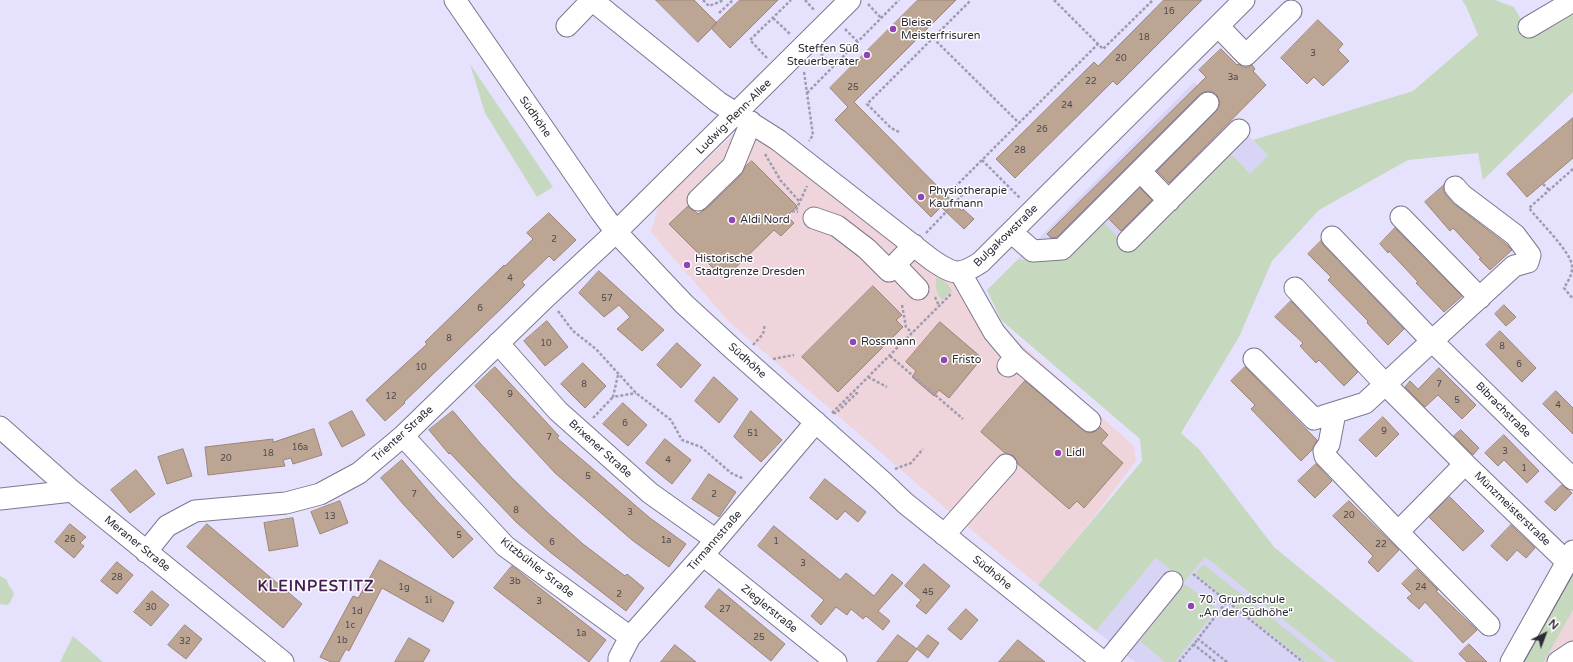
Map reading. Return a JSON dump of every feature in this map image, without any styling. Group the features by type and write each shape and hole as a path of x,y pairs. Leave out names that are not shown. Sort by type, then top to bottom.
{"street":[{"name":"Südhöhe","path":"455,0 616,232 684,304 742,357 823,420 905,503 1103,662"},
{"path":"567,26 592,0"},
{"name":"Bulgakowstraße","path":"592,0 718,102 778,140 932,260 952,272 960,272 971,269 981,262 1244,0"},
{"name":"Ludwig-Renn-Allee","path":"616,232 744,118 792,59 850,0"},
{"path":"1529,27 1573,1"},
{"path":"1218,26 1246,55 1291,11"},
{"path":"1011,232 1033,251 1062,249 1208,103"},
{"path":"698,200 733,166 744,118"},
{"path":"1128,241 1239,130"},
{"path":"1140,171 1168,201"},
{"path":"1254,359 1314,419 1365,403 1514,266 1528,262 1530,255 1515,235 1455,187"},
{"path":"837,226 856,200"},
{"path":"805,215 837,226 867,249 889,271 914,245"},
{"path":"1401,216 1480,298"},
{"name":"Trienter Straße","path":"146,552 167,526 195,511 286,503 320,494 359,473 403,436 546,297 616,232"},
{"name":"Bibrachstraße","path":"1332,237 1432,341 1573,479"},
{"path":"895,265 918,289"},
{"path":"960,272 1012,362 1090,420"},
{"path":"1295,288 1385,384 1465,464"},
{"name":"Brixener Straße","path":"498,343 558,411 709,548"},
{"path":"1334,413 1329,444 1324,451 1325,456 1489,625"},
{"name":"Tirmannstraße","path":"618,662 630,637 823,420"},
{"name":"Meraner Straße","path":"0,427 72,491 280,660"},
{"name":"Kitzbühler Straße","path":"403,436 505,546 630,637"},
{"name":"Münzmeisterstraße","path":"1398,532 1465,464 1570,556 1511,662"},
{"path":"944,535 1006,465"},
{"path":"0,498 72,491"},
{"name":"Zieglerstraße","path":"709,548 836,662"},
{"path":"1107,662 1172,582"},
{"path":"1558,662 1573,652"}],"path":[{"path":"703,0 709,6 724,0"},
{"path":"719,13 733,0"},
{"path":"791,0 750,40 792,59 803,68 813,135 800,202"},
{"path":"864,0 881,18"},
{"path":"807,93 899,0"},
{"path":"899,132 891,128 867,104 971,0"},
{"path":"1054,0 1103,49 1153,0"},
{"path":"773,18 792,59"},
{"path":"933,38 1019,123"},
{"path":"955,187 1098,44"},
{"path":"761,147 781,181 800,202 805,215"},
{"path":"982,160 1033,211"},
{"path":"1573,169 1529,208 1566,252 1572,264 1570,279 1564,288 1573,300"},
{"path":"1543,184 1549,190"},
{"path":"914,245 963,194"},
{"path":"823,420 856,390 953,292 960,272"},
{"path":"546,297 573,331 596,349 636,393 671,420 682,440 701,447 732,474 762,487"},
{"path":"902,305 906,327 912,333"},
{"path":"742,357 763,334 765,324"},
{"path":"890,356 963,419"},
{"path":"580,431 613,396 618,374"},
{"path":"868,377 887,387"},
{"path":"613,396 636,393"},
{"path":"900,467 911,463 923,449"},
{"path":"1193,574 1303,662"},
{"path":"1179,662 1227,601"},
{"path":"1198,639 1226,662"},
{"path":"1193,644 1216,662"}],"shaded area":[{"path":"1194,82 1268,155 1250,174 1228,152 1132,253 1066,255 1017,260"},
{"path":"737,131 773,145 948,278 1134,446 1136,461 1094,517 1038,585 951,513 729,322 651,232 659,204"},
{"name":"70. Grundschule „An der Südhöhe“","path":"1157,557 1205,557 1336,662 1135,662 1096,631"},
{"path":"1573,610 1573,662 1544,662"}],"green space":[{"path":"1462,0 1495,0 1514,7 1528,32 1573,4 1573,92 1483,180 1478,153 1408,160 1319,210 1272,261 1239,337 1181,433 1199,449 1274,547 1414,662 1336,662 1205,557 1185,581 1156,558 1096,631 1038,585 1142,461 1140,439 1001,320 987,290 1017,260 1066,255 1101,220 1132,252 1228,151 1250,174 1268,155 1253,140 1413,91 1478,35"},
{"path":"470,64 553,187 537,197 485,113"},
{"path":"936,278 946,282 952,291 942,300 936,290"},
{"path":"1203,564 1327,662 1306,662 1195,574"},
{"path":"1573,564 1573,610 1544,662 1518,662"},
{"path":"0,576 7,580 14,594 10,603 7,605 0,604"},
{"path":"1185,584 1217,609 1175,662 1165,662 1140,641"},
{"path":"73,636 103,662 60,662"}],"building":[{"path":"656,0 694,0 717,23 698,42"},
{"path":"740,0 778,0 730,48 711,28"},
{"path":"918,0 956,0 854,102 962,211 963,209 974,219 964,229 941,207 931,217 835,120 848,107 830,88"},
{"path":"1164,0 1202,0 1117,85 1113,81 1015,178 996,159 1094,62 1098,66"},
{"path":"1318,20 1343,44 1338,50 1349,61 1323,86 1314,77 1307,84 1281,58"},
{"path":"1221,49 1237,65 1249,67 1252,65 1255,69 1253,71 1266,85 1169,183 1157,171 1216,111 1219,106 1219,100 1216,94 1211,91 1200,94 1057,237 1051,238 1047,234 1206,77 1199,70"},
{"path":"1573,118 1573,158 1527,197 1507,174"},
{"name":"Aldi Nord","path":"752,161 797,206 787,216 794,223 781,236 774,230 724,279 669,224 688,206 698,214 706,209 741,175 745,167"},
{"path":"1444,185 1443,190 1453,203 1512,250 1490,270 1453,228 1450,231 1425,202"},
{"path":"1140,188 1152,200 1121,231 1109,219"},
{"path":"549,213 576,240 554,261 549,256 522,282 525,285 385,421 366,400 427,344 425,342 533,239 527,233"},
{"path":"1395,228 1462,296 1444,312 1416,283 1418,282 1389,251 1388,253 1380,244"},
{"path":"1321,241 1323,245 1404,329 1388,345 1367,323 1368,321 1328,280 1331,277 1308,254"},
{"path":"599,271 664,330 642,351 617,329 630,317 619,305 604,317 579,293"},
{"name":"Rossmann","path":"873,286 902,315 896,320 903,327 838,392 802,357"},
{"path":"1291,301 1358,372 1344,386 1319,360 1316,363 1300,346 1303,343 1275,317"},
{"path":"1504,305 1516,317 1506,326 1495,314"},
{"path":"547,321 568,347 545,366 524,341"},
{"name":"Fristo","path":"940,322 982,358 949,398 939,390 934,396 912,377 916,371 906,362"},
{"path":"1500,331 1536,368 1522,382 1486,345"},
{"path":"677,343 701,365 681,388 657,365"},
{"path":"583,363 606,386 585,408 561,384"},
{"path":"495,367 559,436 557,438 650,518 686,544 669,567 632,540 555,473 475,386"},
{"path":"1245,367 1317,440 1312,450 1301,461 1251,409 1255,405 1231,381"},
{"path":"1439,368 1476,405 1462,419 1438,395 1425,407 1405,387 1410,381 1418,389"},
{"path":"714,377 738,399 719,423 695,401"},
{"name":"Lidl","path":"1025,381 1087,433 1094,432 1100,427 1108,435 1101,443 1123,463 1084,508 1077,501 1069,509 1018,464 1014,456 1005,453 981,432"},
{"path":"1556,391 1573,408 1573,434 1543,404"},
{"path":"623,403 647,425 628,446 603,424"},
{"path":"352,411 365,435 342,447 329,423"},
{"path":"453,411 512,478 547,512 583,544 625,576 627,574 644,588 626,611 550,552 516,522 450,453 449,454 429,430"},
{"path":"751,411 782,440 761,462 734,437"},
{"path":"1383,417 1399,434 1376,457 1359,440"},
{"path":"314,429 322,455 293,464 291,458 283,460 285,466 208,475 205,447 273,439 273,442"},
{"path":"1461,430 1479,448 1473,455 1454,436"},
{"path":"1504,435 1539,471 1527,483 1504,460 1498,466 1485,453"},
{"path":"665,439 691,460 672,484 646,463"},
{"path":"183,449 192,476 167,484 158,457"},
{"path":"402,460 437,501 473,539 453,558 381,478"},
{"path":"1316,464 1332,481 1315,498 1298,481"},
{"path":"136,470 155,494 130,513 111,490"},
{"path":"709,474 736,492 719,517 692,499"},
{"path":"825,479 866,512 858,522 845,511 837,520 810,498"},
{"path":"1562,485 1572,493 1555,511 1545,502"},
{"path":"1450,497 1484,531 1463,551 1429,517"},
{"path":"340,501 348,523 320,534 311,512"},
{"path":"1349,501 1399,550 1378,572 1368,562 1373,556 1333,516"},
{"path":"293,518 298,546 269,551 264,523"},
{"path":"70,524 86,537 80,543 84,546 74,558 55,542"},
{"path":"207,524 302,604 283,628 187,547"},
{"path":"1511,525 1535,548 1526,558 1517,550 1507,561 1491,546"},
{"path":"774,526 840,580 846,573 874,596 892,574 903,583 878,611 890,621 883,630 866,616 863,619 851,609 847,615 836,607 821,625 811,616 824,600 758,546"},
{"path":"380,560 454,602 443,622 382,588 349,651 346,649 339,662 331,662 320,657 353,596 358,598"},
{"path":"117,562 133,575 117,594 101,581"},
{"path":"924,564 950,586 926,614 916,606 921,600 905,586"},
{"path":"512,566 606,640 589,662 494,588"},
{"path":"1417,569 1438,590 1436,591 1477,630 1463,643 1425,602 1419,609 1407,598 1412,594 1402,584"},
{"path":"719,589 785,644 771,661 705,607"},
{"path":"152,591 169,605 151,626 134,612"},
{"path":"966,609 978,620 961,640 948,629"},
{"path":"185,625 202,639 186,659 168,645"},
{"path":"898,635 917,649 907,662 877,662"},
{"path":"928,635 939,643 928,658 917,649"},
{"path":"409,638 430,650 423,662 395,662"},
{"path":"1018,640 1045,662 999,662"},
{"path":"1469,644 1487,662 1467,662 1459,654"},
{"path":"675,645 696,662 661,662"}],"tram line":[{"path":"1524,662 1573,574"}],"place":[{"name":"Bleise Meisterfrisuren","path":"893,29"},
{"name":"Steffen Süß Steuerberater","path":"867,55"},
{"name":"Physiotherapie Kaufmann","path":"921,197"},
{"name":"Aldi Nord","path":"732,220"},
{"name":"Historische Stadtgrenze Dresden","path":"687,265"},
{"name":"Rossmann","path":"853,342"},
{"name":"Fristo","path":"944,360"},
{"name":"Lidl","path":"1058,453"},
{"name":"70. Grundschule „An der Südhöhe“","path":"1191,606"}],"district":[{"name":"KLEINPESTITZ","path":"316,587"}]}
